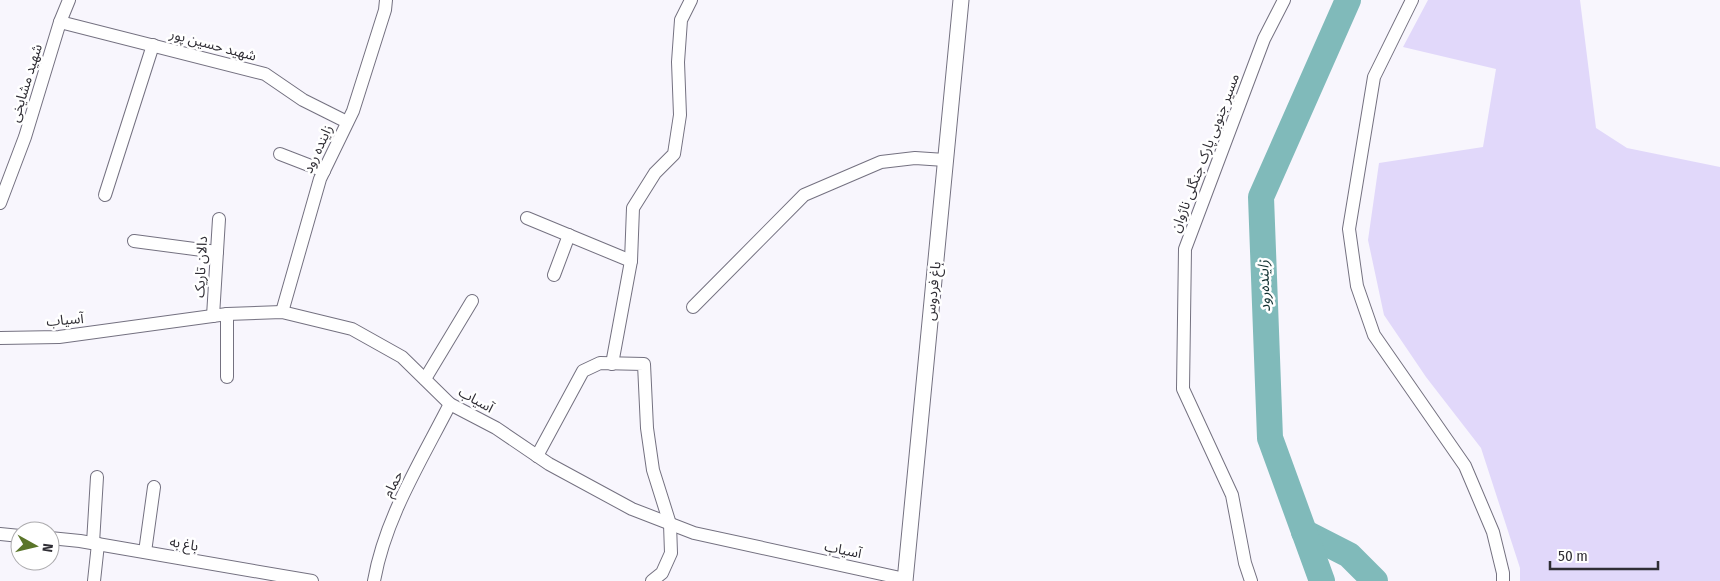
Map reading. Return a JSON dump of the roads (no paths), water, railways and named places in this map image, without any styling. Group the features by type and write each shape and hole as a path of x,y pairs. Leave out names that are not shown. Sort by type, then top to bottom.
{"street":[{"name":"شهید مشایخی","path":"0,203 25,137 60,22 69,0"},
{"name":"زاینده رود","path":"282,312 320,179 356,102 385,10 386,0"},
{"path":"612,364 631,260 634,208 655,173 674,154 680,115 678,62 682,20 691,0"},
{"name":"باغ فردوس","path":"905,580 961,0"},
{"name":"مسیر جنوبی پارک جنگلی ناژوان","path":"1251,581 1245,563 1232,495 1183,389 1185,249 1264,38 1284,0"},
{"path":"1412,0 1374,77 1349,229 1356,286 1374,335 1465,466 1493,532 1503,572 1503,581"},
{"name":"شهید حسین پور","path":"60,22 265,74 303,100 347,122"},
{"path":"105,195 153,45"},
{"path":"280,154 324,171"},
{"path":"693,307 804,195 881,162 915,158 945,160"},
{"path":"527,218 631,260"},
{"name":"دالان تاریک","path":"213,316 219,219"},
{"path":"554,275 569,235"},
{"path":"134,241 217,252"},
{"path":"425,379 472,301"},
{"name":"آسیاب","path":"0,338 59,337 227,314 282,312 352,329 402,357 450,404 496,428 549,464 632,509 702,535 905,580"},
{"path":"227,314 227,377"},
{"path":"537,456 583,371 600,363 644,364 647,428 653,470 670,524 671,553 662,573 652,581"},
{"name":"حمام","path":"374,581 377,559 398,505 450,404"},
{"path":"94,581 97,477"},
{"path":"146,552 154,487"},
{"name":"باغ به","path":"60,539 95,543 312,581"}],"waterway":[{"name":"زاینده‌رود","path":"1322,581 1270,438 1261,197 1348,0"},
{"path":"1304,532 1349,555 1375,581"}]}
